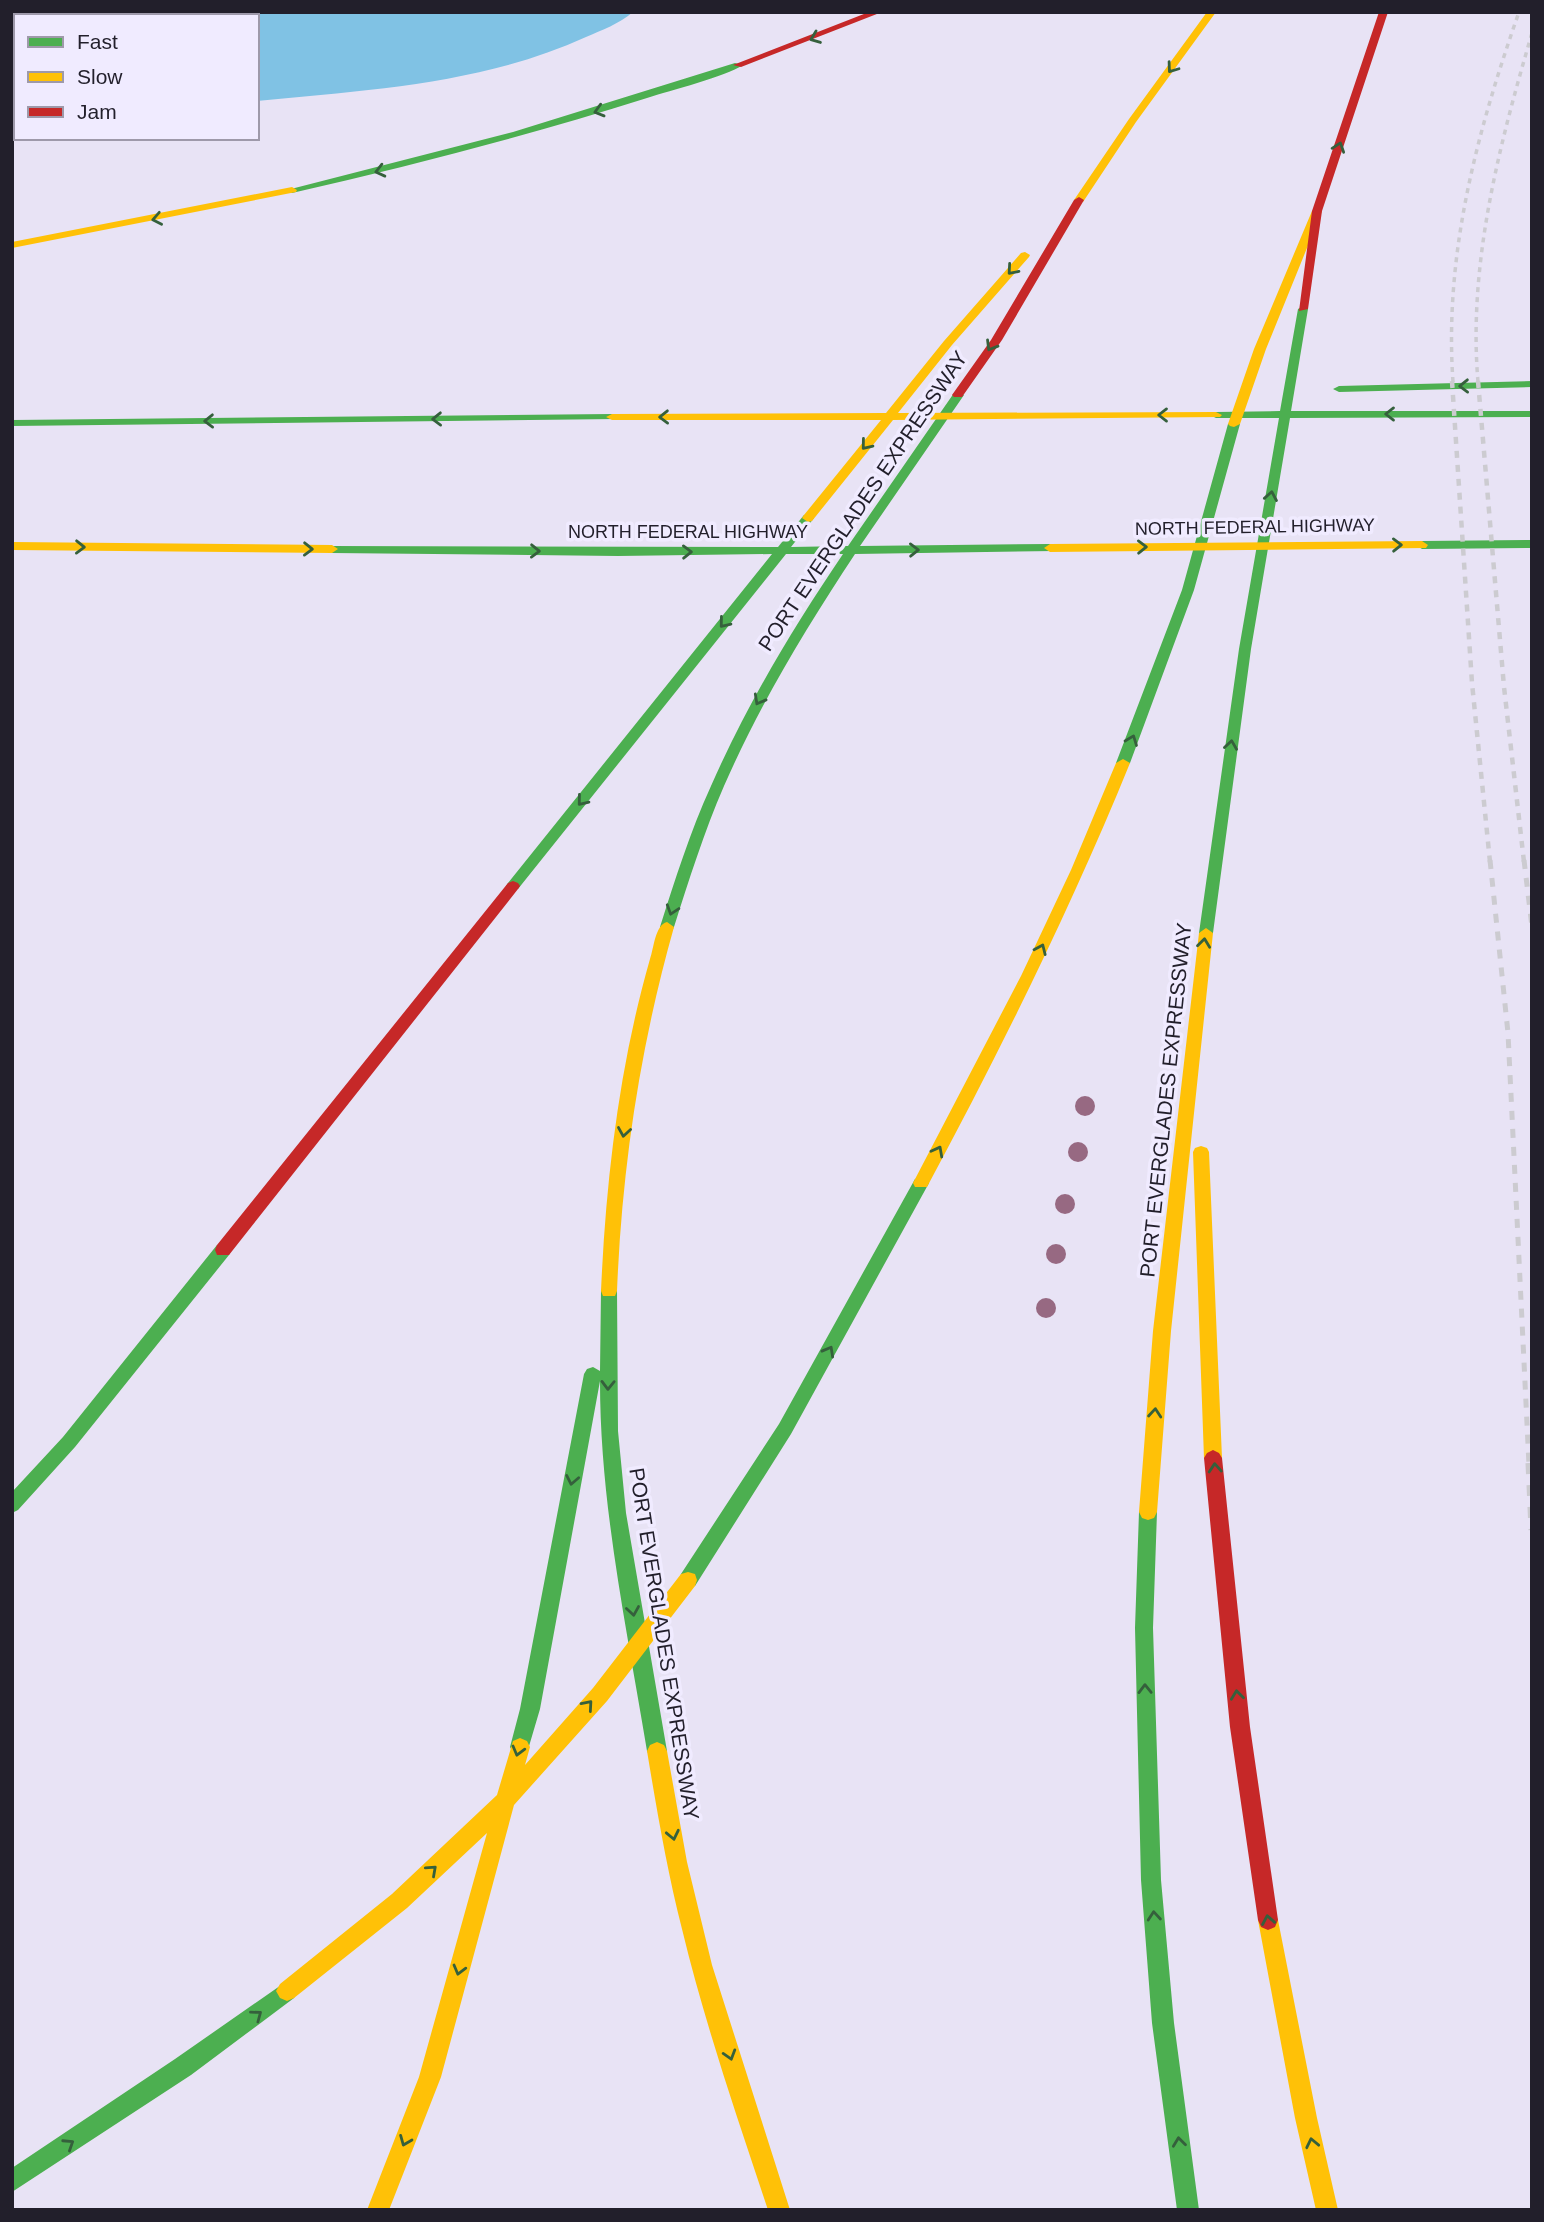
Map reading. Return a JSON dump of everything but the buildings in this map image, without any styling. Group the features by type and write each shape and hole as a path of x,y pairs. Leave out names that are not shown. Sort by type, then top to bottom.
{"main road":[{"path":"12,245 246,201 381,171 506,138 728,70 878,12"},
{"name":"PORT EVERGLADES EXPRESSWAY","path":"779,2210 699,1957 662,1780 617,1512 608,1400 609,1293 616,1186 647,1002 668,923 692,850 746,724 777,668 846,556 987,354 1089,183 1212,12"},
{"name":"PORT EVERGLADES EXPRESSWAY","path":"1188,2210 1163,2023 1151,1880 1144,1628 1147,1526 1162,1331 1196,1010 1245,649 1293,377 1317,211 1384,12"},
{"path":"12,1505 87,1420 948,343 1089,183"},
{"path":"12,2181 139,2098 251,2020 360,1936 454,1851 533,1768 612,1678 679,1592 736,1509 796,1411 884,1252 1022,989 1081,860 1130,747 1167,646 1193,573 1250,374 1317,211"},
{"path":"1226,392 1532,384"},
{"path":"733,416 1033,399"},
{"path":"12,423 733,416 1532,414"},
{"name":"NORTH FEDERAL HIGHWAY","path":"12,546 618,552 1532,544"},
{"path":"1196,1010 1209,1388 1226,1598 1256,1851 1285,2011 1327,2210"},
{"path":"378,2210 430,2077 530,1709 609,1293"}],"water":[{"path":"12,12 633,12 610,26 547,53 466,75 383,88 259,101 259,14 14,14 12,106"}],"railway":[{"path":"1453,382 1454,287 1467,194 1490,102 1519,12"},
{"path":"1478,382 1476,338 1482,250 1498,162 1532,33"},
{"path":"1452,381 1472,683 1490,862"},
{"path":"1478,381 1504,687 1524,862"},
{"path":"1490,860 1508,1033 1529,1465"},
{"path":"1524,860 1532,927"},
{"path":"1529,1463 1532,1530"}],"traffic: fast":[{"path":"292,190 517,134 738,65"},
{"path":"1206,933 1245,649 1303,309"},
{"path":"1339,389 1532,384"},
{"path":"667,927 717,787 768,684 828,585 958,395"},
{"path":"1216,415 1532,414"},
{"path":"12,423 612,417"},
{"path":"1123,763 1188,590 1234,424"},
{"path":"513,886 808,518"},
{"path":"1422,545 1532,544"},
{"path":"332,549 618,552 1050,548"},
{"path":"688,1580 785,1429 921,1183"},
{"path":"12,1505 69,1442 223,1250"},
{"path":"609,1291 609,1431 617,1513 657,1751"},
{"path":"520,1747 530,1709 593,1374"},
{"path":"1148,1512 1144,1628 1151,1880 1163,2023 1188,2210"},
{"path":"12,2181 183,2067 287,1991"}],"traffic: slow":[{"path":"1079,200 1132,121 1212,12"},
{"path":"12,245 292,190"},
{"path":"1234,424 1260,349 1317,211"},
{"path":"808,518 948,343 1025,255"},
{"path":"612,417 1216,415"},
{"path":"1050,548 1422,545"},
{"path":"12,546 332,549"},
{"path":"921,1183 1028,976 1078,870 1123,763"},
{"path":"609,1291 614,1199 626,1107 643,1016 667,927"},
{"path":"1148,1512 1162,1331 1206,933"},
{"path":"1201,1152 1213,1458"},
{"path":"287,1991 399,1901 504,1802 600,1694 688,1580"},
{"path":"378,2210 430,2077 520,1747"},
{"path":"657,1751 677,1862 701,1965 779,2210"},
{"path":"1268,1920 1306,2118 1327,2210"}],"traffic: jam":[{"path":"738,65 878,12"},
{"path":"1303,309 1317,211 1384,12"},
{"path":"958,395 996,340 1079,200"},
{"path":"223,1250 513,886"},
{"path":"1213,1458 1240,1727 1268,1920"}]}
